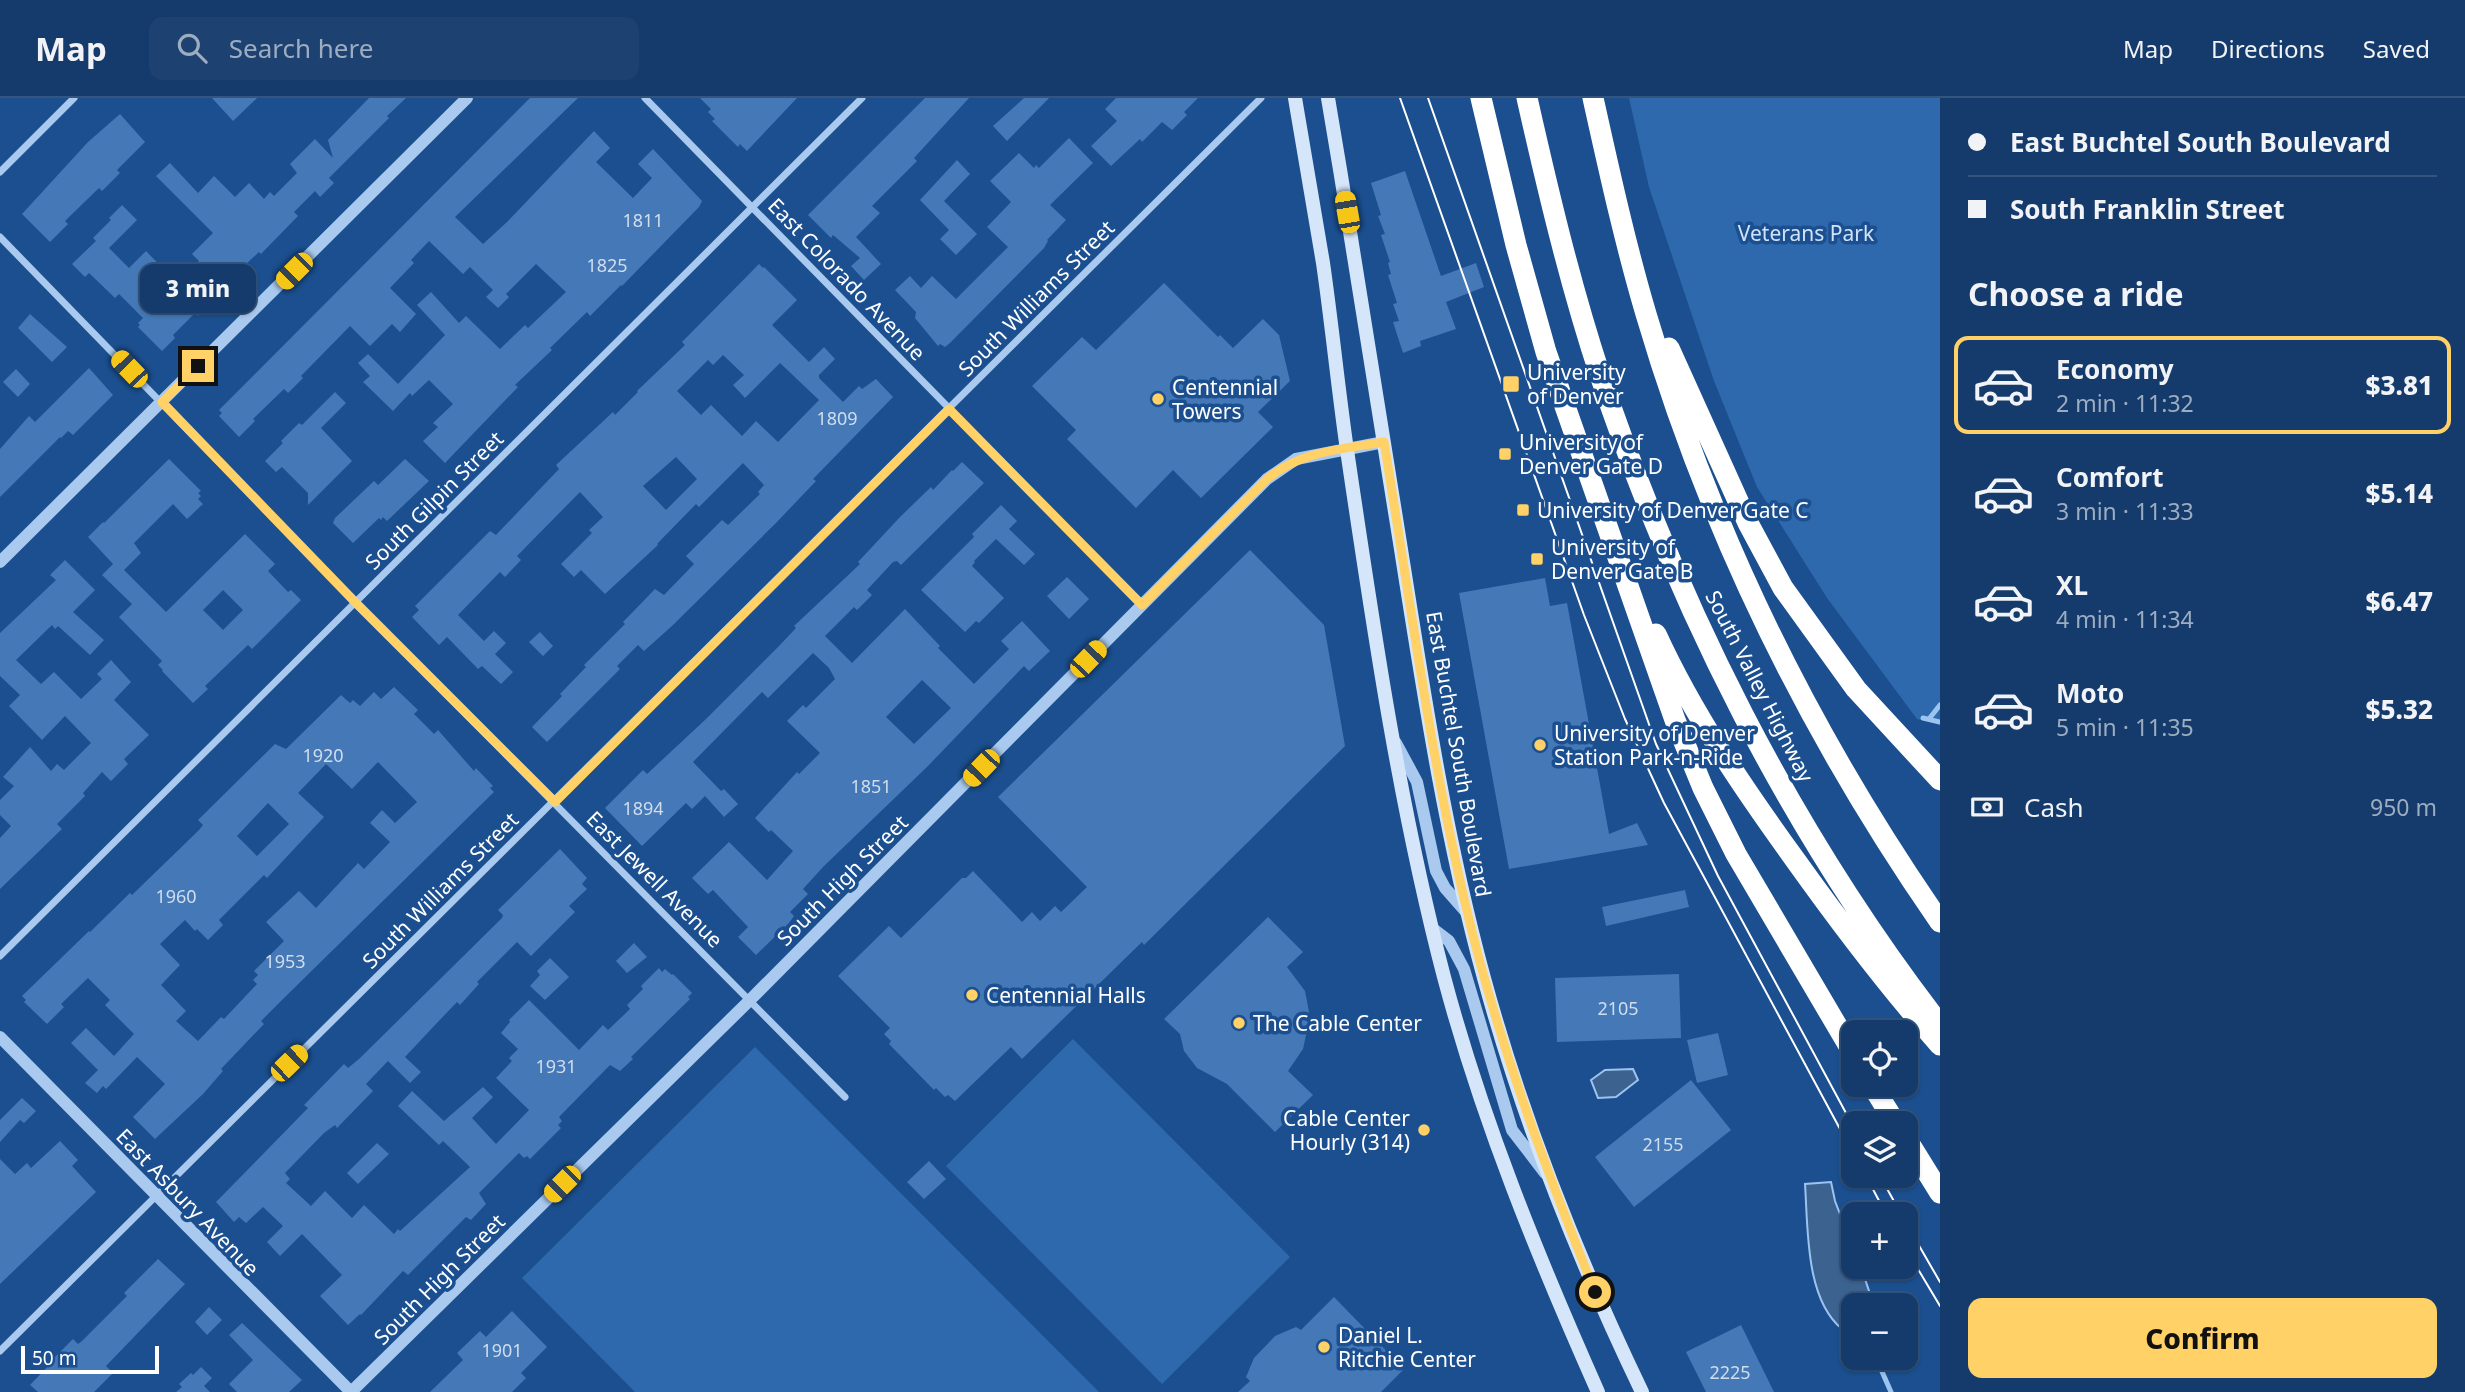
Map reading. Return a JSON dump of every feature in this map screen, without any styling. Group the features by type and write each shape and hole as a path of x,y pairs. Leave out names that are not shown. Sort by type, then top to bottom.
{"highway":[{"path":"1481,98 1530,296 1558,388 1671,707 1703,788 1757,891 1841,1033"},
{"name":"South Valley Highway","path":"1527,98 1583,321 1624,443 1679,579 1737,701 1811,835 1864,919 1940,1025"},
{"name":"South Valley Highway","path":"1593,98 1619,215 1646,314 1682,425 1724,532 1759,614 1860,799 1940,922"},
{"path":"1619,215 1677,366 1766,559 1797,609 1856,689 1940,780"},
{"path":"1591,481 1662,646 1734,771 1852,938 1940,1045"},
{"path":"1918,1157 1940,1193"}],"main road":[{"path":"1295,98 1323,264 1347,448 1394,740 1432,928 1458,1026 1501,1156 1556,1296 1598,1392"},
{"name":"East Buchtel South Boulevard","path":"1328,98 1437,771 1467,913 1500,1033 1551,1181 1595,1292 1643,1392"}],"street":[{"path":"0,172 74,98"},
{"path":"0,562 467,98"},
{"name":"East Colorado Avenue","path":"645,98 1142,605"},
{"name":"South Gilpin Street","path":"0,956 862,98"},
{"name":"South Williams Street","path":"0,1352 1261,98"},
{"name":"East Jewell Avenue","path":"0,237 356,603 845,1097"},
{"name":"South High Street","path":"351,1392 750,1000 1274,473 1296,459 1384,442"},
{"path":"1394,740 1417,782 1436,871 1445,888 1467,913"},
{"path":"1432,928 1449,941 1464,969 1512,1130 1551,1181"},
{"name":"East Asbury Avenue","path":"0,1037 351,1392"}],"green space":[{"name":"Veterans Park","path":"1629,98 1940,98 1940,725 1917,719 1827,598 1757,487 1714,381 1649,187"},
{"path":"1073,1039 1290,1257 1162,1384 946,1166"},
{"path":"755,1047 1099,1392 635,1392 522,1278"}],"shaded area":[{"path":"1633,1069 1638,1080 1616,1097 1598,1098 1591,1080 1605,1070"},
{"path":"1831,1182 1841,1217 1841,1279 1865,1279 1869,1291 1841,1293 1841,1328 1821,1300 1815,1281 1808,1241 1805,1184"}],"building":[{"path":"212,98 257,98 233,121"},
{"path":"369,98 406,98 329,178 334,183 320,197 315,191 294,212 298,216 261,254 259,252 208,300 211,303 198,316 195,313 173,335 175,338 162,351 138,327 143,318 119,294 115,298 89,273 85,277 72,264 96,241 93,238 122,205 137,220 109,248 129,268 146,251 177,283 199,261 192,254 213,233 156,176 170,163 198,193 214,176 235,197 249,183 264,199 270,192 274,196 297,173 290,164 315,139 333,158 328,140"},
{"path":"530,98 578,98 455,217 483,244 594,131 610,148 596,162 633,198 652,178 638,164 653,149 702,201 699,207 622,286 590,316 587,312 550,348 552,350 515,385 518,387 445,463 423,441 438,427 433,423 453,404 429,380 412,396 410,393 393,411 363,382 370,376 358,363 368,354 398,384 445,335 417,305 431,292 459,323 466,316 500,349 525,325 528,328 566,292 536,264 506,294 509,297 498,308 486,297 493,290 470,267 463,274 429,241 411,260 414,263 390,288 416,314 400,332 392,324 370,346 350,326 288,393 284,389 239,437 219,416 222,413 219,410"},
{"path":"700,98 797,98 747,151 740,144 738,147 712,121 715,119 708,112 711,109"},
{"path":"925,98 969,98 914,158 917,161 872,206 880,213 856,237 881,264 864,280 851,266 860,258 833,235 831,238 808,215"},
{"path":"1024,98 1049,98 1007,141 993,126"},
{"path":"1116,98 1198,98 1184,112 1187,115 1172,130 1162,122 1111,166 1091,146 1117,121 1105,109"},
{"path":"120,114 145,142 117,170 120,173 102,191 99,188 65,221 68,224 50,242 22,214 88,142"},
{"path":"1069,138 1093,163 1050,205 1066,220 1047,240 1044,248 950,343 945,347 940,344 938,346 915,318 916,312 895,290 910,276 921,288 932,276 956,299 1008,247 987,227 1011,202 990,181 1019,153 1034,168 1036,165 1039,168"},
{"path":"957,160 970,174 944,201 977,234 956,255 940,239 949,230 920,200"},
{"path":"1405,171 1441,276 1476,263 1484,287 1446,302 1456,329 1420,341 1421,346 1403,353 1393,322 1399,321 1393,304 1397,303 1388,275 1391,274 1390,262 1381,235 1385,234 1371,183"},
{"path":"759,264 797,300 772,325 809,362 824,347 835,359 819,378 843,402 859,386 862,389 876,379 893,397 813,479 816,481 776,523 644,651 638,645 617,666 620,669 547,742 532,727 562,696 560,694 586,667 584,665 655,589 664,595 694,564 686,556 722,520 728,525 760,494 758,492 764,485 743,463 699,507 696,504 658,545 605,594 581,570 574,577 561,564 592,533 589,530 603,517 580,492 517,556 521,560 505,577 500,572 458,615 484,641 494,631 506,643 495,654 513,672 501,684 482,666 478,669 447,637 439,645 412,617 419,610 415,606 490,531 496,535 559,469 556,465 613,412 615,415 685,345 682,342","holes":["723,355 744,375 733,385 745,398 780,363 819,400 778,442 756,421 742,436 711,405 701,415 677,391 708,360 713,365","676,457 697,479 666,510 643,486"]},
{"name":"Centennial Towers","path":"1164,283 1218,337 1220,335 1233,348 1263,319 1279,335 1290,381 1258,412 1273,427 1201,498 1173,470 1136,508 1067,439 1076,430 1032,386 1082,337 1096,350"},
{"path":"30,314 67,347 52,362 18,328"},
{"path":"89,368 113,395 73,435 68,431 60,437 0,497 0,449 29,416 35,422"},
{"path":"16,369 30,384 18,397 3,382"},
{"path":"335,392 346,403 321,428 352,461 308,505 308,493 282,467 276,472 265,461 299,423 302,425"},
{"path":"169,459 201,491 198,493 201,496 198,499 203,504 187,519 173,504 134,543 141,553 124,570 166,612 245,534 275,564 268,571 288,592 291,590 301,600 252,649 248,645 205,686 208,689 193,703 162,671 158,665 162,661 119,617 132,604 102,575 113,564 88,537","holes":["223,590 243,610 223,630 203,610"]},
{"path":"405,459 429,481 387,521 383,517 381,520 379,518 353,543 333,523 335,518 374,481 378,485"},
{"path":"962,462 984,483 901,565 897,561 893,562 867,590 872,595 857,610 854,607 825,636 852,663 905,609 940,646 938,648 974,684 1009,649 1001,641 1022,621 1050,651 1029,671 1024,666 928,766 824,866 803,889 808,894 790,912 794,916 789,923 756,955 738,937 748,927 713,890 708,894 692,878 729,842 767,880 793,851 755,818 797,772 799,774 820,753 787,721 803,705 806,708 835,679 829,668 813,653 768,698 762,692 693,762 738,804 724,817 705,796 692,809 686,803 642,846 605,808 643,770 647,774 706,719 779,646 796,628 794,626 860,564 858,562 900,517 931,487 933,490","holes":["922,680 951,708 914,744 886,717"]},
{"path":"1001,505 1017,521 1009,529 1035,554 1024,565 996,539 974,561 972,566 1004,598 979,623 976,621 965,632 921,590 974,537 972,534"},
{"path":"1250,550 1324,625 1345,746 1144,945 1142,942 1022,1059 1011,1047 955,1101 948,1095 945,1097 936,1088 934,1090 889,1044 891,1041 884,1034 890,1028 838,976 889,926 901,938 962,878 966,878 973,871 1022,922 1032,912 1040,921 1055,906 1061,912 1087,887 998,797"},
{"path":"65,560 95,590 73,612 104,640 90,655 58,626 55,629 52,625 16,660 41,684 54,672 81,699 102,679 97,674 111,660 131,682 114,700 149,735 124,759 128,764 111,781 102,772 83,793 85,796 57,824 62,829 0,889 0,838 11,826 0,815 0,800 14,786 3,777 30,747 51,771 57,764 64,770 91,743 65,716 42,740 9,706 20,695 0,676 0,633 56,580 50,575"},
{"path":"1067,577 1089,599 1069,619 1047,596"},
{"name":"University of Denver Station Park-n-Ride","path":"1545,578 1550,606 1567,603 1609,834 1637,823 1648,845 1509,869 1459,593"},
{"path":"540,632 553,646 543,656 529,642"},
{"path":"394,687 418,710 414,714 434,734 438,730 474,771 476,768 493,786 490,788 494,792 261,1021 264,1024 221,1069 223,1071 203,1094 155,1139 133,1117 165,1084 137,1057 106,1089 103,1086 97,1093 85,1083 98,1070 71,1043 86,1028 114,1056 134,1034 105,1005 110,1000 88,978 61,1004 64,1007 47,1024 24,1002 26,1000 22,996 199,830 203,825 198,820 275,744 286,749 341,695 350,703 353,700 360,706 374,692 381,699","holes":["378,762 417,802 395,823 382,810 370,823 390,842 364,869 358,863 316,908 299,891 266,922 284,941 254,971 258,975 253,980 257,984 224,1019 221,1017 198,1041 176,1021 186,1011 161,985 180,965 160,944 185,920 208,940 223,925 219,920 264,875 267,878 324,817 298,793 326,764 352,789","268,803 289,824 257,856 237,836"]},
{"path":"560,849 587,878 582,884 587,889 569,906 575,912 531,956 517,942 477,982 479,984 460,1005 457,1002 405,1057 421,1072 410,1083 388,1061 366,1084 373,1091 337,1128 335,1125 324,1133 285,1173 290,1179 286,1183 311,1206 325,1191 352,1218 364,1205 394,1234 470,1167 443,1141 439,1145 398,1106 412,1091 444,1121 483,1087 493,1097 472,1118 496,1144 529,1110 496,1078 512,1061 509,1058 518,1049 501,1033 509,1020 529,1000 579,1050 603,1025 608,1030 630,1009 627,1005 659,968 662,972 665,969 673,974 692,993 688,997 690,999 620,1071 610,1065 559,1117 562,1121 558,1125 561,1128 530,1159 519,1153 479,1193 486,1204 471,1220 466,1217 408,1275 403,1271 348,1325 320,1296 342,1275 302,1234 280,1256 267,1242 283,1226 263,1207 246,1223 239,1217 234,1222 216,1202 308,1108 304,1105 344,1064 348,1068 359,1059 502,918 503,915 498,910"},
{"path":"1685,890 1689,907 1606,926 1602,907"},
{"name":"The Cable Center","path":"1268,917 1303,952 1287,967 1305,991 1310,1017 1303,1049 1288,1071 1313,1095 1275,1132 1227,1084 1197,1068 1184,1051 1180,1034 1164,1019"},
{"path":"634,943 647,957 627,973 616,961"},
{"path":"550,958 569,977 545,1000 530,986 540,975 537,971"},
{"path":"1679,974 1681,1038 1557,1042 1555,978"},
{"path":"1718,1033 1728,1075 1697,1083 1687,1040"},
{"path":"1691,1080 1731,1130 1634,1207 1595,1157"},
{"path":"22,1098 36,1111 24,1123 20,1120 0,1142 0,1120"},
{"path":"60,1141 78,1160 72,1166 96,1192 0,1284 0,1159 15,1174 27,1163 31,1168"},
{"path":"377,1143 389,1154 358,1184 347,1173"},
{"path":"929,1161 946,1179 924,1199 907,1182"},
{"path":"158,1259 185,1284 106,1366 113,1373 94,1392 38,1392 30,1385 73,1339 78,1344 82,1341 127,1296 124,1293"},
{"name":"Daniel L. Ritchie Center","path":"1334,1297 1404,1369 1381,1392 1238,1392 1250,1381 1246,1377 1254,1358 1275,1336 1296,1327 1301,1330"},
{"path":"209,1307 222,1320 207,1335 195,1322"},
{"path":"512,1311 547,1347 521,1373 526,1378 512,1392 430,1392 463,1360 457,1353 480,1331 486,1337"},
{"path":"242,1323 302,1380 289,1392 237,1392 229,1384 253,1360 229,1335"},
{"path":"1741,1325 1774,1392 1706,1392 1686,1352"},
{"path":"201,1367 212,1378 204,1386 210,1392 176,1392 182,1387 179,1384"}],"waterway":[{"path":"1929,719 1940,705"},
{"path":"1923,718 1940,722"},
{"path":"1881,1370 1891,1392"}],"tram line":[{"path":"1400,98 1584,615 1625,719 1664,803 1841,1131"},
{"path":"1428,98 1656,744 1718,876 1845,1111"},
{"path":"1872,1188 1880,1202"},
{"path":"1887,1188 1894,1202"},
{"path":"1918,1244 1940,1282"},
{"path":"1918,1269 1940,1306"}],"place":[{"name":"University of Denver","path":"1511,384"},
{"name":"Centennial Towers","path":"1158,399"},
{"name":"University of Denver Gate D","path":"1505,454"},
{"name":"University of Denver Gate C","path":"1523,510"},
{"name":"University of Denver Gate B","path":"1537,559"},
{"name":"University of Denver Station Park-n-Ride","path":"1540,745"},
{"name":"Centennial Halls","path":"972,995"},
{"name":"The Cable Center","path":"1239,1023"},
{"name":"Cable Center Hourly (314)","path":"1424,1130"},
{"name":"Daniel L. Ritchie Center","path":"1324,1347"}],"route":[{"path":"198,366 162,402 242,487 555,802 949,409 1142,605 1284,465 1309,455 1384,442 1437,771 1467,913 1519,1093 1595,1292"}]}
